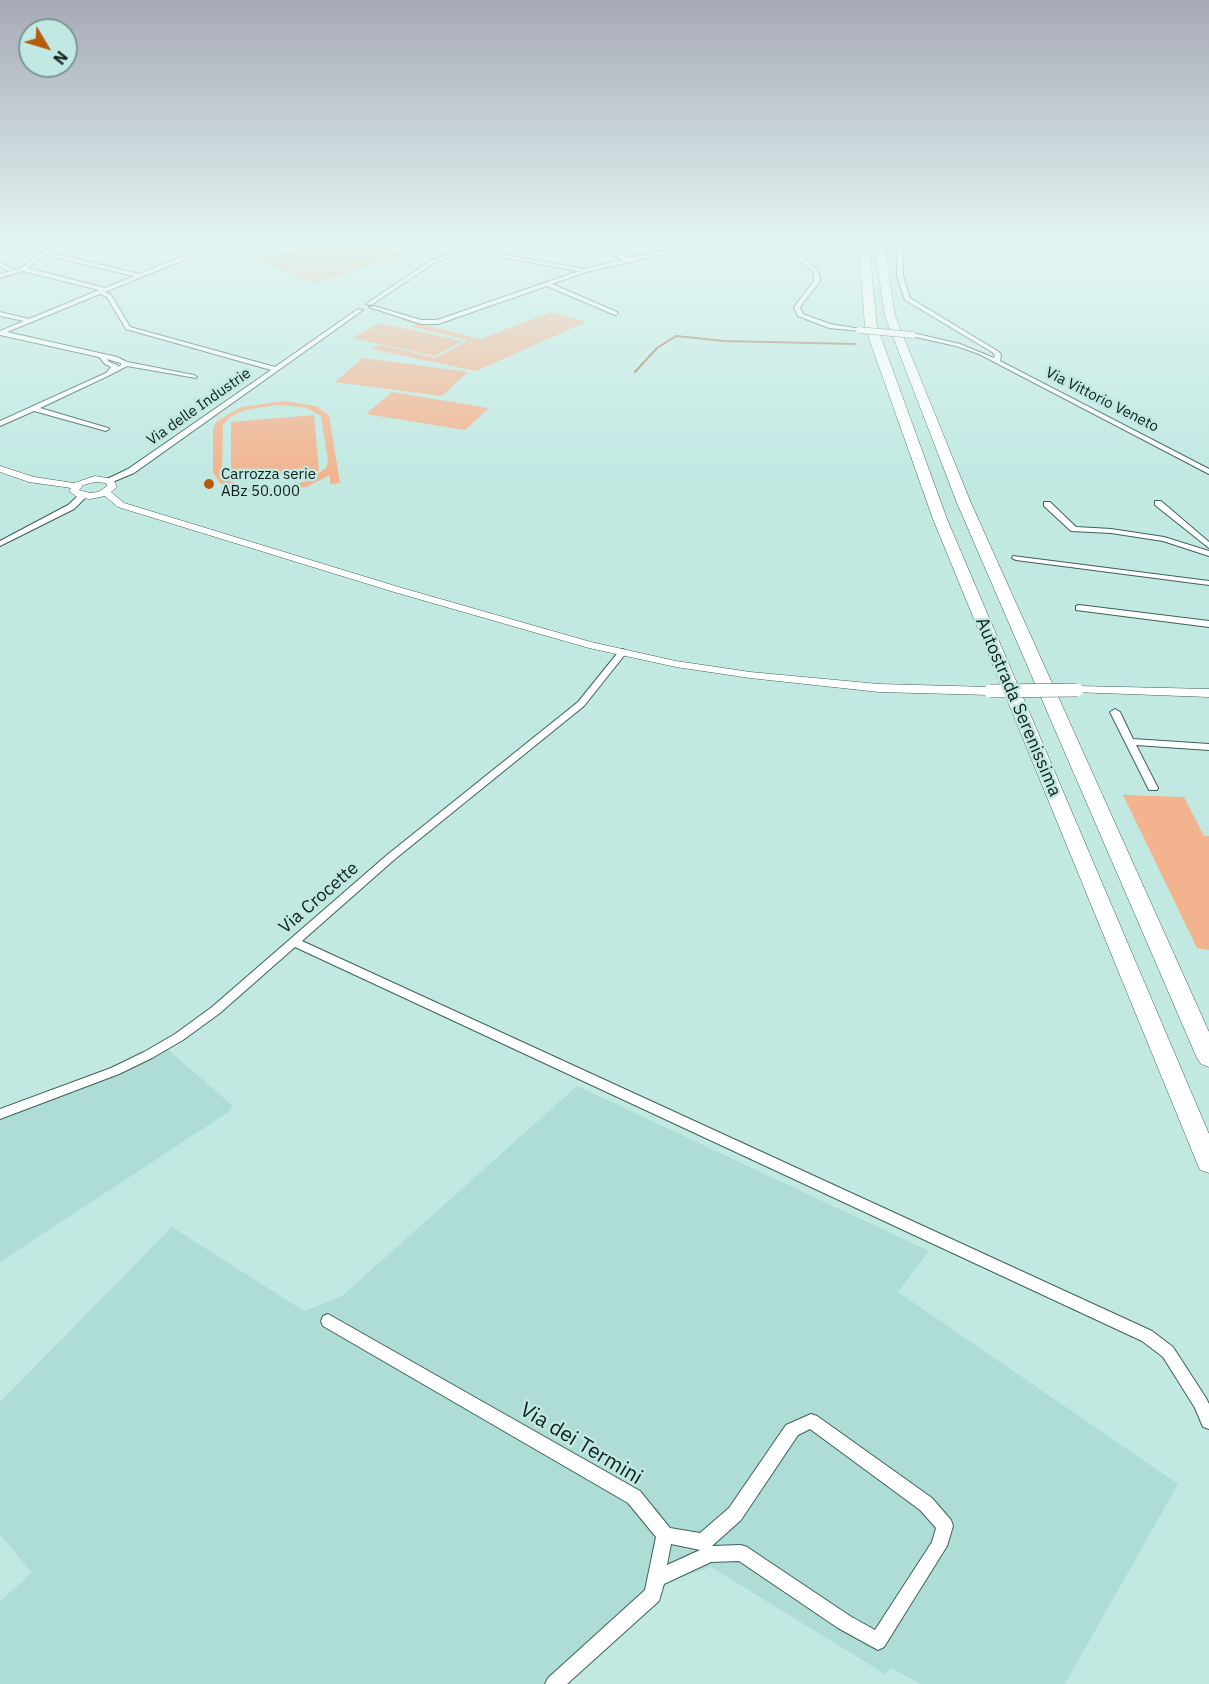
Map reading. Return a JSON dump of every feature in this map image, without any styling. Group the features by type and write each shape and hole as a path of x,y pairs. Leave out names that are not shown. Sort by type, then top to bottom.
{"highway":[{"name":"Autostrada Serenissima","path":"870,320 871,327 940,519 1209,1163"},
{"name":"Autostrada Serenissima","path":"891,320 964,503 1209,1058"}],"street":[{"path":"25,320 31,321"},
{"path":"1,333 34,320"},
{"path":"123,320 128,328 134,330 276,369"},
{"name":"Via delle Industrie","path":"108,486 346,320"},
{"path":"416,320 431,324 444,320"},
{"name":"Via Vittorio Veneto","path":"812,320 829,326 913,335 958,345 997,361 1209,472"},
{"path":"941,320 994,351 998,354 997,361"},
{"path":"1,333 117,359 124,363 194,377"},
{"path":"102,357 107,363 115,366 108,374"},
{"path":"0,424 108,374 124,366 124,363"},
{"path":"36,409 106,429"},
{"path":"0,470 32,480 76,486 89,480 108,486 121,505 398,590 623,652 735,673 879,688 1209,693"},
{"path":"76,486 76,493 84,495"},
{"path":"2,542 71,507 84,495 108,486"},
{"path":"1158,503 1209,546"},
{"path":"1047,504 1074,529 1164,538 1209,554"},
{"path":"1016,558 1209,583"},
{"path":"1079,608 1209,624"},
{"name":"Via Crocette","path":"0,1114 115,1071 180,1037 216,1010 311,929 391,857 581,704 623,652"},
{"path":"1114,712 1153,788"},
{"path":"1131,742 1209,747"},
{"path":"293,942 1146,1336 1168,1353 1201,1403 1209,1422"},
{"name":"Via dei Termini","path":"328,1321 634,1497 665,1535"},
{"path":"554,1684 653,1595 656,1580 665,1535 703,1542 735,1514 792,1430 811,1421 926,1504 945,1526 939,1546 878,1641 844,1622 741,1553 710,1554 656,1580"}],"shaded area":[{"path":"402,320 480,339 531,320 578,320 586,322 476,371 371,349 379,345 436,358 468,340 412,327 415,324"},
{"path":"380,323 462,341 435,356 352,338"},
{"path":"363,358 468,372 442,396 335,382"},
{"path":"391,393 489,408 465,430 366,414"},
{"path":"285,401 316,406 329,415 340,483 330,484 330,475 306,487 268,493 240,491 220,483 213,472 213,428 217,421 241,407","holes":["276,405 304,407 321,416 328,461 326,468 308,481 277,488 253,488 229,481 222,471 223,425 229,418 245,410"]},
{"path":"314,415 319,471 231,479 231,422"},
{"path":"1123,795 1184,797 1204,836 1209,836 1209,950 1197,948"},
{"path":"167,1049 232,1105 230,1111 0,1262 0,1119 112,1077 150,1060"},
{"path":"577,1086 929,1251 898,1292 1178,1484 1065,1684 921,1684 891,1668 885,1674 711,1567 646,1589 543,1684 0,1684 0,1601 32,1573 0,1534 0,1402 172,1227 304,1311 342,1296"}],"waterway":[{"path":"635,372 657,348 676,336 724,341 855,344"}],"place":[{"name":"Carrozza serie ABz 50.000","path":"209,484"}]}
